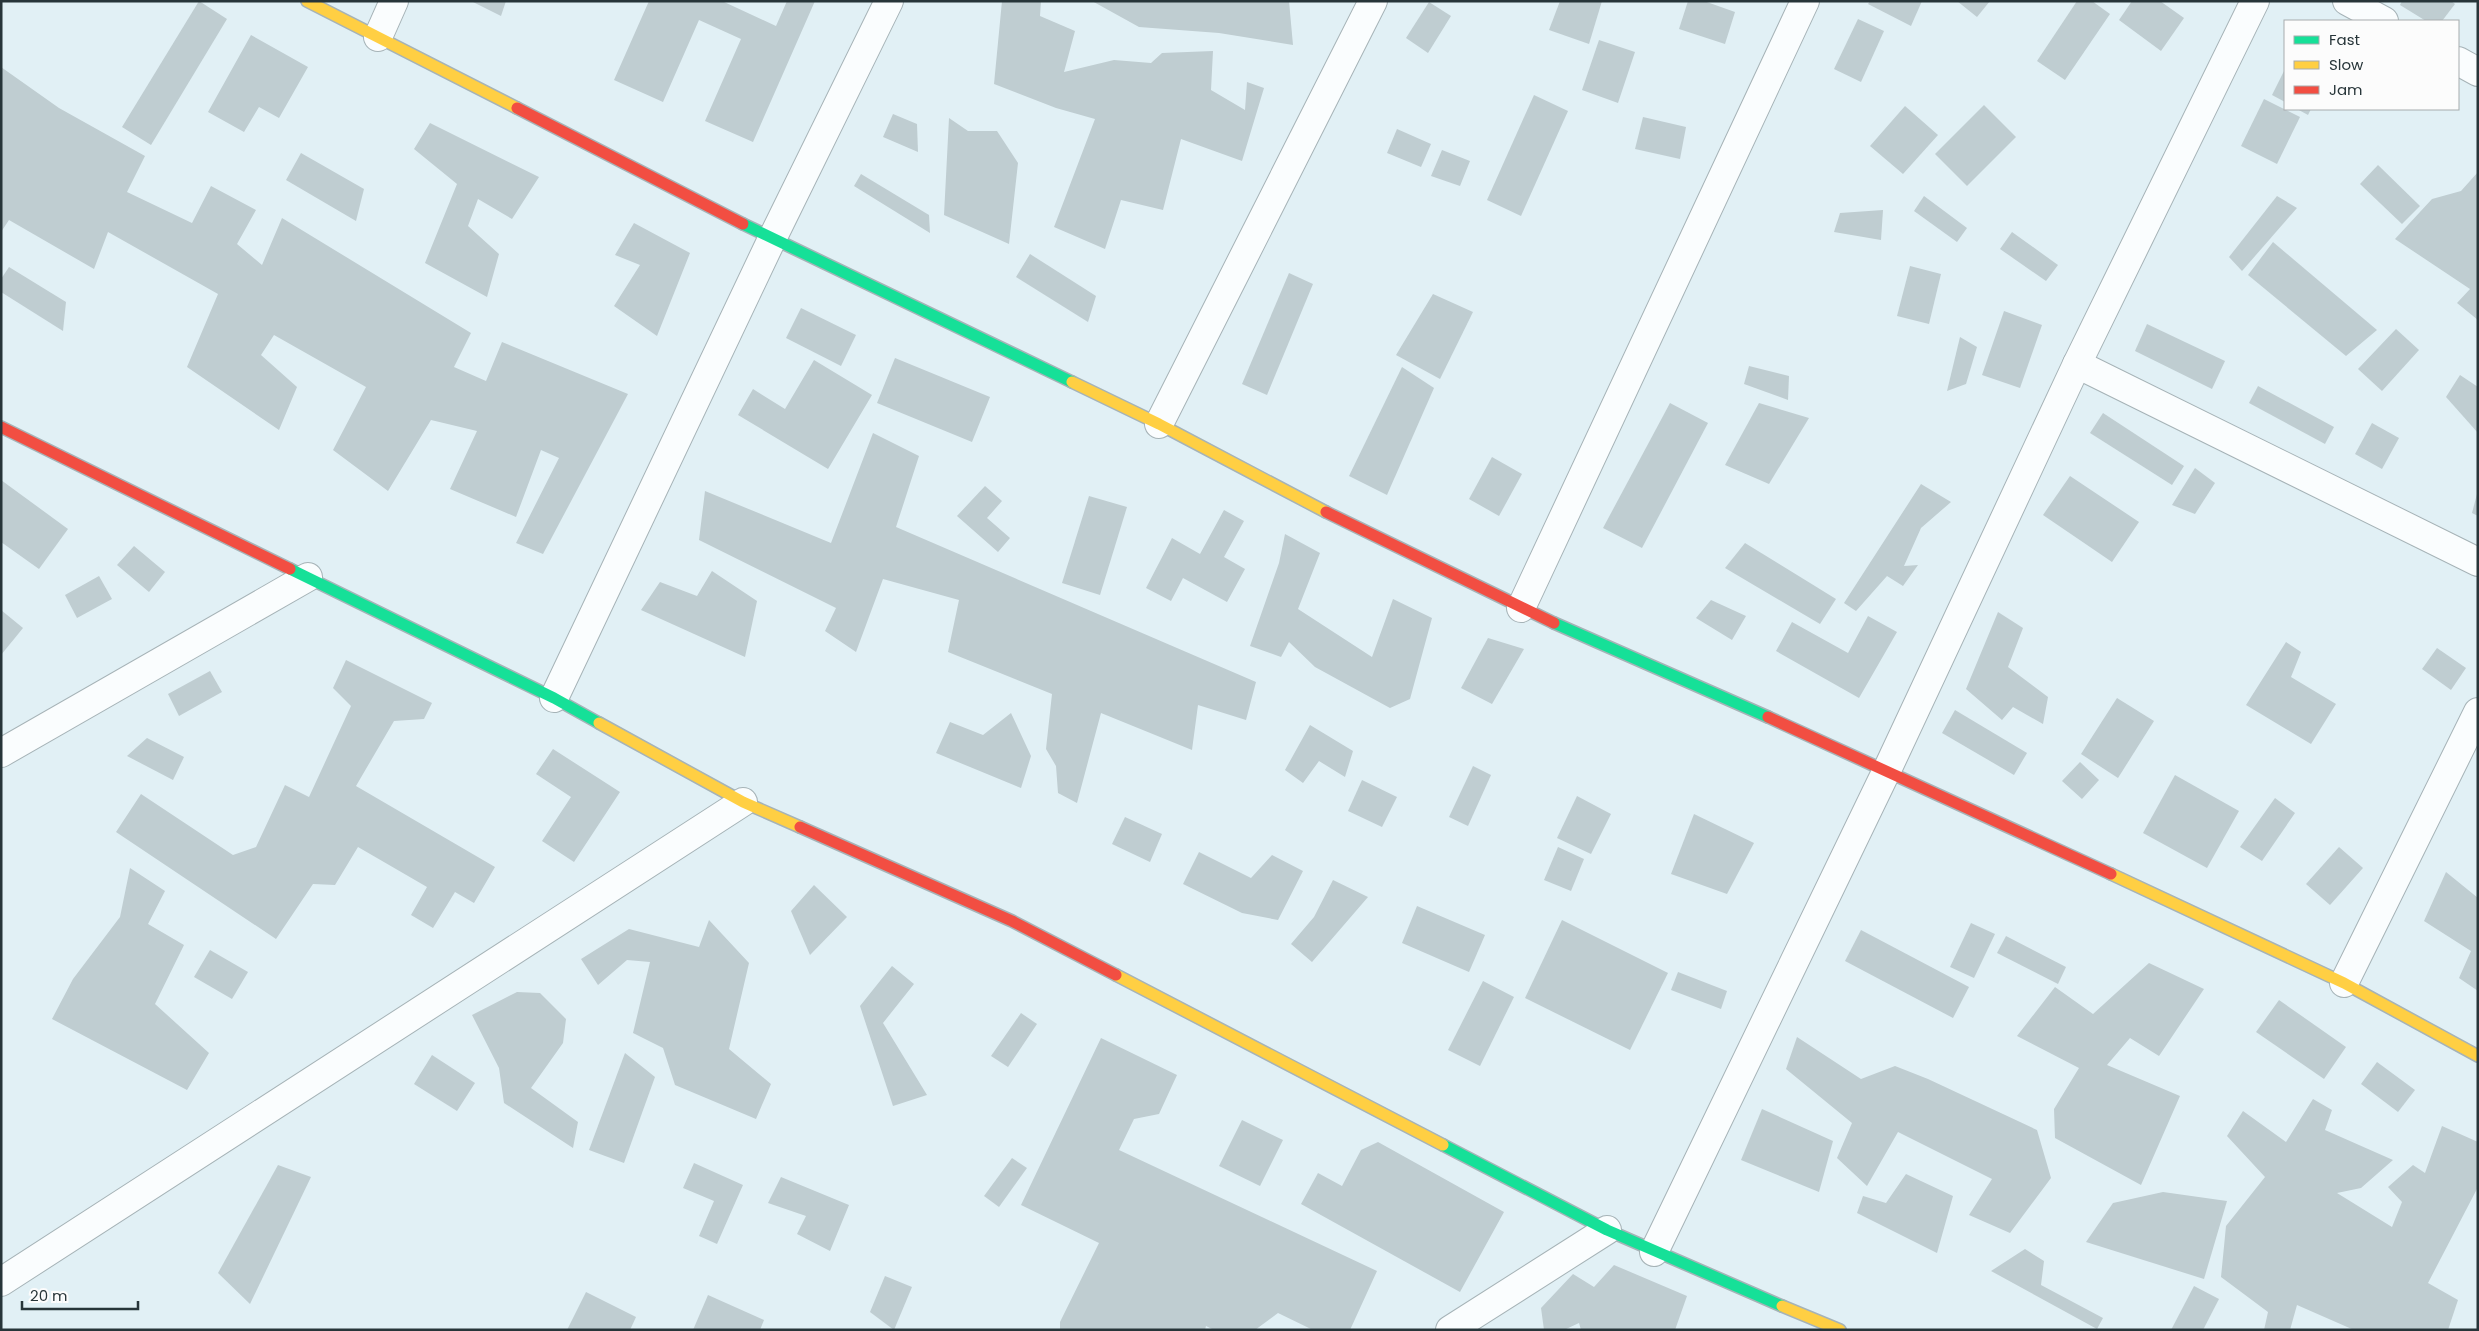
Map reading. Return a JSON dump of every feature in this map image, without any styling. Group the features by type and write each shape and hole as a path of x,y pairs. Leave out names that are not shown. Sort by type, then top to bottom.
{"street":[{"path":"307,1 772,239 1159,424 1323,510 1521,608 1887,770 2344,983 2478,1056"},
{"path":"378,37 394,1"},
{"path":"554,698 772,239 889,1"},
{"path":"1159,424 1372,1"},
{"path":"1521,608 1805,1"},
{"path":"1654,1252 1887,770 2077,364 2255,1"},
{"path":"2347,1 2382,20"},
{"path":"2459,62 2478,72"},
{"path":"2077,364 2478,562"},
{"path":"1,427 554,698 743,802 1012,921 1607,1230 1654,1252 1840,1330"},
{"path":"1,753 308,577"},
{"path":"2344,983 2478,712"},
{"path":"1,1282 743,802"},
{"path":"1450,1330 1607,1230"}],"building":[{"path":"199,1 227,19 151,145 122,127"},
{"path":"471,1 506,1 501,16"},
{"path":"649,1 722,1 776,26 787,1 815,1 753,142 705,121 741,39 699,20 663,102 614,80"},
{"path":"1002,1 1041,1 1040,16 1075,31 1064,72 1114,60 1151,63 1162,53 1213,51 1211,90 1245,110 1247,82 1264,88 1242,161 1181,139 1163,210 1121,200 1105,249 1054,227 1095,119 1056,108 994,84"},
{"path":"1092,1 1289,1 1293,45 1219,33 1139,27"},
{"path":"1560,1 1602,1 1589,44 1549,30"},
{"path":"1688,1 1704,1 1735,12 1725,44 1679,29"},
{"path":"1870,1 1922,1 1911,26 1868,4"},
{"path":"1957,1 1990,1 1977,17"},
{"path":"2077,1 2092,1 2110,14 2065,80 2037,61"},
{"path":"2132,1 2160,1 2184,18 2161,51 2119,20"},
{"path":"2402,1 2451,1 2455,4 2443,20 2424,20 2400,5"},
{"path":"1429,2 1451,16 1428,53 1406,38"},
{"path":"1858,19 1884,31 1861,82 1834,69"},
{"path":"251,35 308,67 279,118 259,107 244,132 208,112"},
{"path":"1599,40 1635,52 1618,103 1582,90"},
{"path":"1,67 59,108 145,156 127,192 192,223 211,186 256,210 237,244 262,265 282,218 471,333 454,367 486,381 502,342 628,394 543,554 516,543 559,458 541,450 516,517 450,489 477,431 431,420 388,491 333,450 366,387 274,335 261,355 297,387 279,430 187,367 218,294 108,232 94,269 9,220 1,232"},
{"path":"2284,71 2284,101 2272,95"},
{"path":"1534,95 1568,111 1521,216 1487,200"},
{"path":"2264,99 2300,117 2277,164 2241,146"},
{"path":"1984,105 2016,137 1967,186 1935,154"},
{"path":"1905,106 1938,135 1903,174 1870,146"},
{"path":"2299,110 2310,110 2308,115"},
{"path":"893,114 917,124 918,152 883,137"},
{"path":"1643,117 1686,127 1680,159 1635,149"},
{"path":"949,118 968,131 997,131 1018,163 1009,244 944,215"},
{"path":"430,123 539,177 512,219 478,199 468,226 499,254 487,297 425,263 457,184 414,149"},
{"path":"1397,129 1431,144 1421,167 1387,153"},
{"path":"1442,150 1470,161 1460,186 1431,176"},
{"path":"301,153 364,189 356,221 286,180"},
{"path":"2378,165 2420,206 2402,224 2360,184"},
{"path":"2478,172 2478,320 2457,303 2470,289 2395,239 2432,199 2461,191"},
{"path":"861,174 929,215 930,233 854,186"},
{"path":"1924,196 1967,228 1957,242 1914,211"},
{"path":"2277,196 2297,208 2242,271 2229,257"},
{"path":"1883,210 1881,240 1834,232 1840,213"},
{"path":"634,223 690,253 657,336 614,306 640,265 615,255"},
{"path":"2012,232 2058,265 2046,281 2000,249"},
{"path":"2273,242 2377,330 2346,356 2248,275"},
{"path":"1030,254 1096,296 1088,322 1016,277"},
{"path":"1910,266 1941,274 1929,324 1897,316"},
{"path":"9,267 66,302 63,331 1,292 1,279"},
{"path":"1289,273 1313,284 1267,395 1242,384"},
{"path":"1433,294 1473,312 1440,379 1396,355"},
{"path":"801,308 856,335 841,366 786,338"},
{"path":"2004,311 2042,325 2020,388 1982,375"},
{"path":"2147,324 2225,361 2212,389 2135,351"},
{"path":"2396,329 2419,350 2382,391 2358,369"},
{"path":"1960,337 1977,347 1966,384 1947,391"},
{"path":"895,358 990,397 972,442 877,403"},
{"path":"814,360 872,395 828,469 738,415 753,389 785,409"},
{"path":"1749,366 1789,376 1788,400 1744,384"},
{"path":"1402,367 1434,388 1387,495 1349,476"},
{"path":"2460,375 2478,387 2478,433 2446,397"},
{"path":"2258,386 2334,427 2325,444 2249,403"},
{"path":"1670,403 1708,423 1642,548 1603,528"},
{"path":"1759,403 1809,418 1769,484 1725,465"},
{"path":"2103,413 2184,466 2172,485 2090,433"},
{"path":"2372,423 2399,438 2382,469 2355,454"},
{"path":"873,433 919,456 896,527 1256,682 1246,720 1198,705 1192,750 1101,713 1077,803 1058,793 1056,766 1046,749 1052,694 948,652 959,600 883,579 856,652 825,631 836,608 699,540 705,491 831,543"},
{"path":"1492,457 1522,474 1499,516 1469,499"},
{"path":"2195,468 2215,483 2195,514 2172,505"},
{"path":"2070,476 2139,522 2112,562 2043,515"},
{"path":"1,480 68,529 39,569 1,542"},
{"path":"1921,484 1951,502 1921,528 1904,566 1918,565 1903,586 1887,576 1856,611 1844,603"},
{"path":"985,486 1002,501 987,518 1010,538 998,552 957,516"},
{"path":"2478,494 2478,516 2472,513"},
{"path":"1089,496 1127,507 1100,595 1062,583"},
{"path":"1224,510 1244,521 1224,557 1245,569 1227,602 1183,578 1171,601 1146,588 1172,538 1200,554"},
{"path":"1285,534 1320,553 1298,609 1372,657 1393,599 1432,618 1410,699 1390,708 1315,667 1289,642 1281,657 1250,646 1279,563"},
{"path":"1745,543 1836,599 1820,624 1725,568"},
{"path":"134,546 165,572 149,592 117,565"},
{"path":"712,571 757,601 745,657 641,610 660,582 697,596"},
{"path":"99,576 112,599 77,618 65,595"},
{"path":"1711,600 1746,616 1732,640 1696,618"},
{"path":"1,610 23,628 1,655"},
{"path":"1998,612 2023,628 2008,667 2048,697 2043,724 2013,707 2002,720 1966,689"},
{"path":"1868,616 1897,632 1859,698 1776,651 1792,622 1848,653"},
{"path":"1488,638 1524,649 1492,704 1461,688"},
{"path":"2286,642 2301,652 2291,677 2336,704 2311,744 2246,705"},
{"path":"2437,648 2466,668 2451,690 2422,669"},
{"path":"346,660 432,703 424,719 394,721 356,786 495,867 474,903 455,892 433,928 411,915 427,887 358,847 335,885 313,884 276,939 116,832 141,794 233,855 256,847 285,785 309,797 351,706 333,688"},
{"path":"210,671 222,692 179,716 168,694"},
{"path":"2117,698 2154,721 2118,778 2081,754"},
{"path":"1955,710 2027,753 2014,775 1942,733"},
{"path":"1011,713 1031,756 1021,788 936,753 950,722 983,735"},
{"path":"1310,725 1353,751 1345,777 1319,761 1303,783 1285,770"},
{"path":"147,738 184,757 173,780 127,756"},
{"path":"553,749 620,792 574,862 542,841 571,797 536,774"},
{"path":"2080,762 2099,780 2082,799 2062,781"},
{"path":"1473,766 1491,775 1468,826 1449,817"},
{"path":"2175,775 2239,811 2207,868 2143,833"},
{"path":"1362,780 1397,797 1382,827 1348,811"},
{"path":"1577,796 1611,814 1591,854 1557,838"},
{"path":"2275,798 2295,813 2262,861 2240,847"},
{"path":"1694,814 1754,843 1727,894 1671,874"},
{"path":"1125,817 1162,834 1150,862 1112,844"},
{"path":"1558,847 1584,859 1571,891 1544,880"},
{"path":"2339,847 2363,868 2330,905 2306,884"},
{"path":"1199,852 1251,878 1272,855 1303,871 1278,920 1242,913 1183,884"},
{"path":"130,868 165,891 148,924 184,945 155,1004 209,1053 187,1090 52,1019 73,979 120,917"},
{"path":"2446,872 2478,898 2478,991 2459,978 2471,951 2424,921"},
{"path":"1333,880 1368,897 1312,962 1291,944 1314,917"},
{"path":"814,885 847,917 810,955 791,911"},
{"path":"1417,906 1485,935 1469,972 1402,943"},
{"path":"709,920 749,963 729,1049 771,1084 756,1119 675,1085 663,1048 633,1033 650,962 627,960 598,985 581,959 629,929 699,947"},
{"path":"1562,920 1668,973 1630,1050 1525,998"},
{"path":"1971,923 1995,934 1974,978 1950,967"},
{"path":"1861,930 1969,987 1953,1018 1845,961"},
{"path":"2006,936 2066,967 2058,984 1997,953"},
{"path":"210,950 248,972 232,999 194,977"},
{"path":"2149,963 2204,989 2159,1056 2130,1038 2107,1065 2180,1096 2141,1185 2055,1138 2054,1109 2079,1068 2017,1036 2055,987 2093,1014"},
{"path":"892,966 914,984 883,1023 927,1095 893,1106 860,1006"},
{"path":"1678,972 1727,991 1721,1009 1671,990"},
{"path":"1483,981 1514,997 1480,1066 1448,1050"},
{"path":"517,992 540,993 566,1019 563,1043 531,1088 578,1122 573,1148 504,1103 499,1068 472,1015"},
{"path":"2279,1000 2346,1047 2324,1079 2256,1032"},
{"path":"1021,1013 1037,1024 1008,1067 991,1056"},
{"path":"1797,1037 1861,1079 1895,1066 1928,1079 2037,1130 2051,1178 2010,1233 1969,1215 1992,1179 1898,1132 1867,1186 1837,1158 1852,1123 1786,1069"},
{"path":"1101,1038 1177,1075 1159,1114 1134,1119 1119,1150 1377,1271 1350,1330 1313,1330 1278,1313 1255,1330 1214,1330 1206,1326 1205,1330 1060,1330 1060,1322 1099,1243 1021,1205"},
{"path":"625,1053 655,1077 624,1163 589,1150"},
{"path":"432,1055 475,1083 457,1111 414,1084"},
{"path":"2377,1062 2415,1090 2398,1112 2361,1084"},
{"path":"2313,1099 2332,1110 2325,1130 2393,1160 2361,1188 2337,1193 2392,1227 2402,1202 2388,1187 2413,1165 2425,1173 2442,1126 2478,1142 2478,1187 2428,1283 2458,1300 2448,1330 2354,1330 2297,1305 2290,1330 2264,1330 2268,1312 2221,1277 2226,1226 2265,1177 2227,1136 2243,1111 2286,1142"},
{"path":"1762,1109 1833,1141 1819,1192 1741,1160"},
{"path":"1242,1120 1283,1140 1260,1186 1219,1166"},
{"path":"1378,1142 1504,1212 1460,1292 1301,1204 1318,1173 1342,1186 1361,1150"},
{"path":"1012,1158 1027,1168 999,1207 984,1196"},
{"path":"694,1163 743,1185 717,1244 699,1236 714,1201 683,1188"},
{"path":"278,1165 311,1177 250,1304 218,1273"},
{"path":"1906,1174 1953,1196 1937,1253 1857,1213 1863,1196 1886,1203"},
{"path":"781,1177 849,1205 830,1251 797,1234 806,1216 768,1203"},
{"path":"2163,1192 2227,1201 2204,1279 2086,1242 2113,1203"},
{"path":"2025,1249 2044,1261 2041,1285 2103,1318 2097,1329 1991,1271"},
{"path":"1614,1265 1687,1296 1675,1330 1581,1330 1579,1323 1564,1330 1544,1330 1541,1308 1573,1274 1594,1287"},
{"path":"885,1276 912,1287 894,1330 870,1312"},
{"path":"2194,1286 2219,1299 2203,1330 2171,1330"},
{"path":"586,1292 636,1317 630,1330 567,1330"},
{"path":"708,1295 764,1320 760,1330 693,1330"}],"traffic: fast":[{"path":"743,224 1072,382"},
{"path":"290,569 554,698 599,723"},
{"path":"1554,623 1768,717"},
{"path":"1443,1145 1607,1230 1782,1306"}],"traffic: slow":[{"path":"307,1 517,108"},
{"path":"1072,382 1159,424 1326,512"},
{"path":"599,723 743,802 800,827"},
{"path":"2111,874 2344,983 2478,1056"},
{"path":"1116,975 1443,1145"},
{"path":"1782,1306 1840,1330"}],"traffic: jam":[{"path":"517,108 743,224"},
{"path":"1,427 290,569"},
{"path":"1326,512 1554,623"},
{"path":"1768,717 2111,874"},
{"path":"800,827 1012,921 1116,975"}]}
